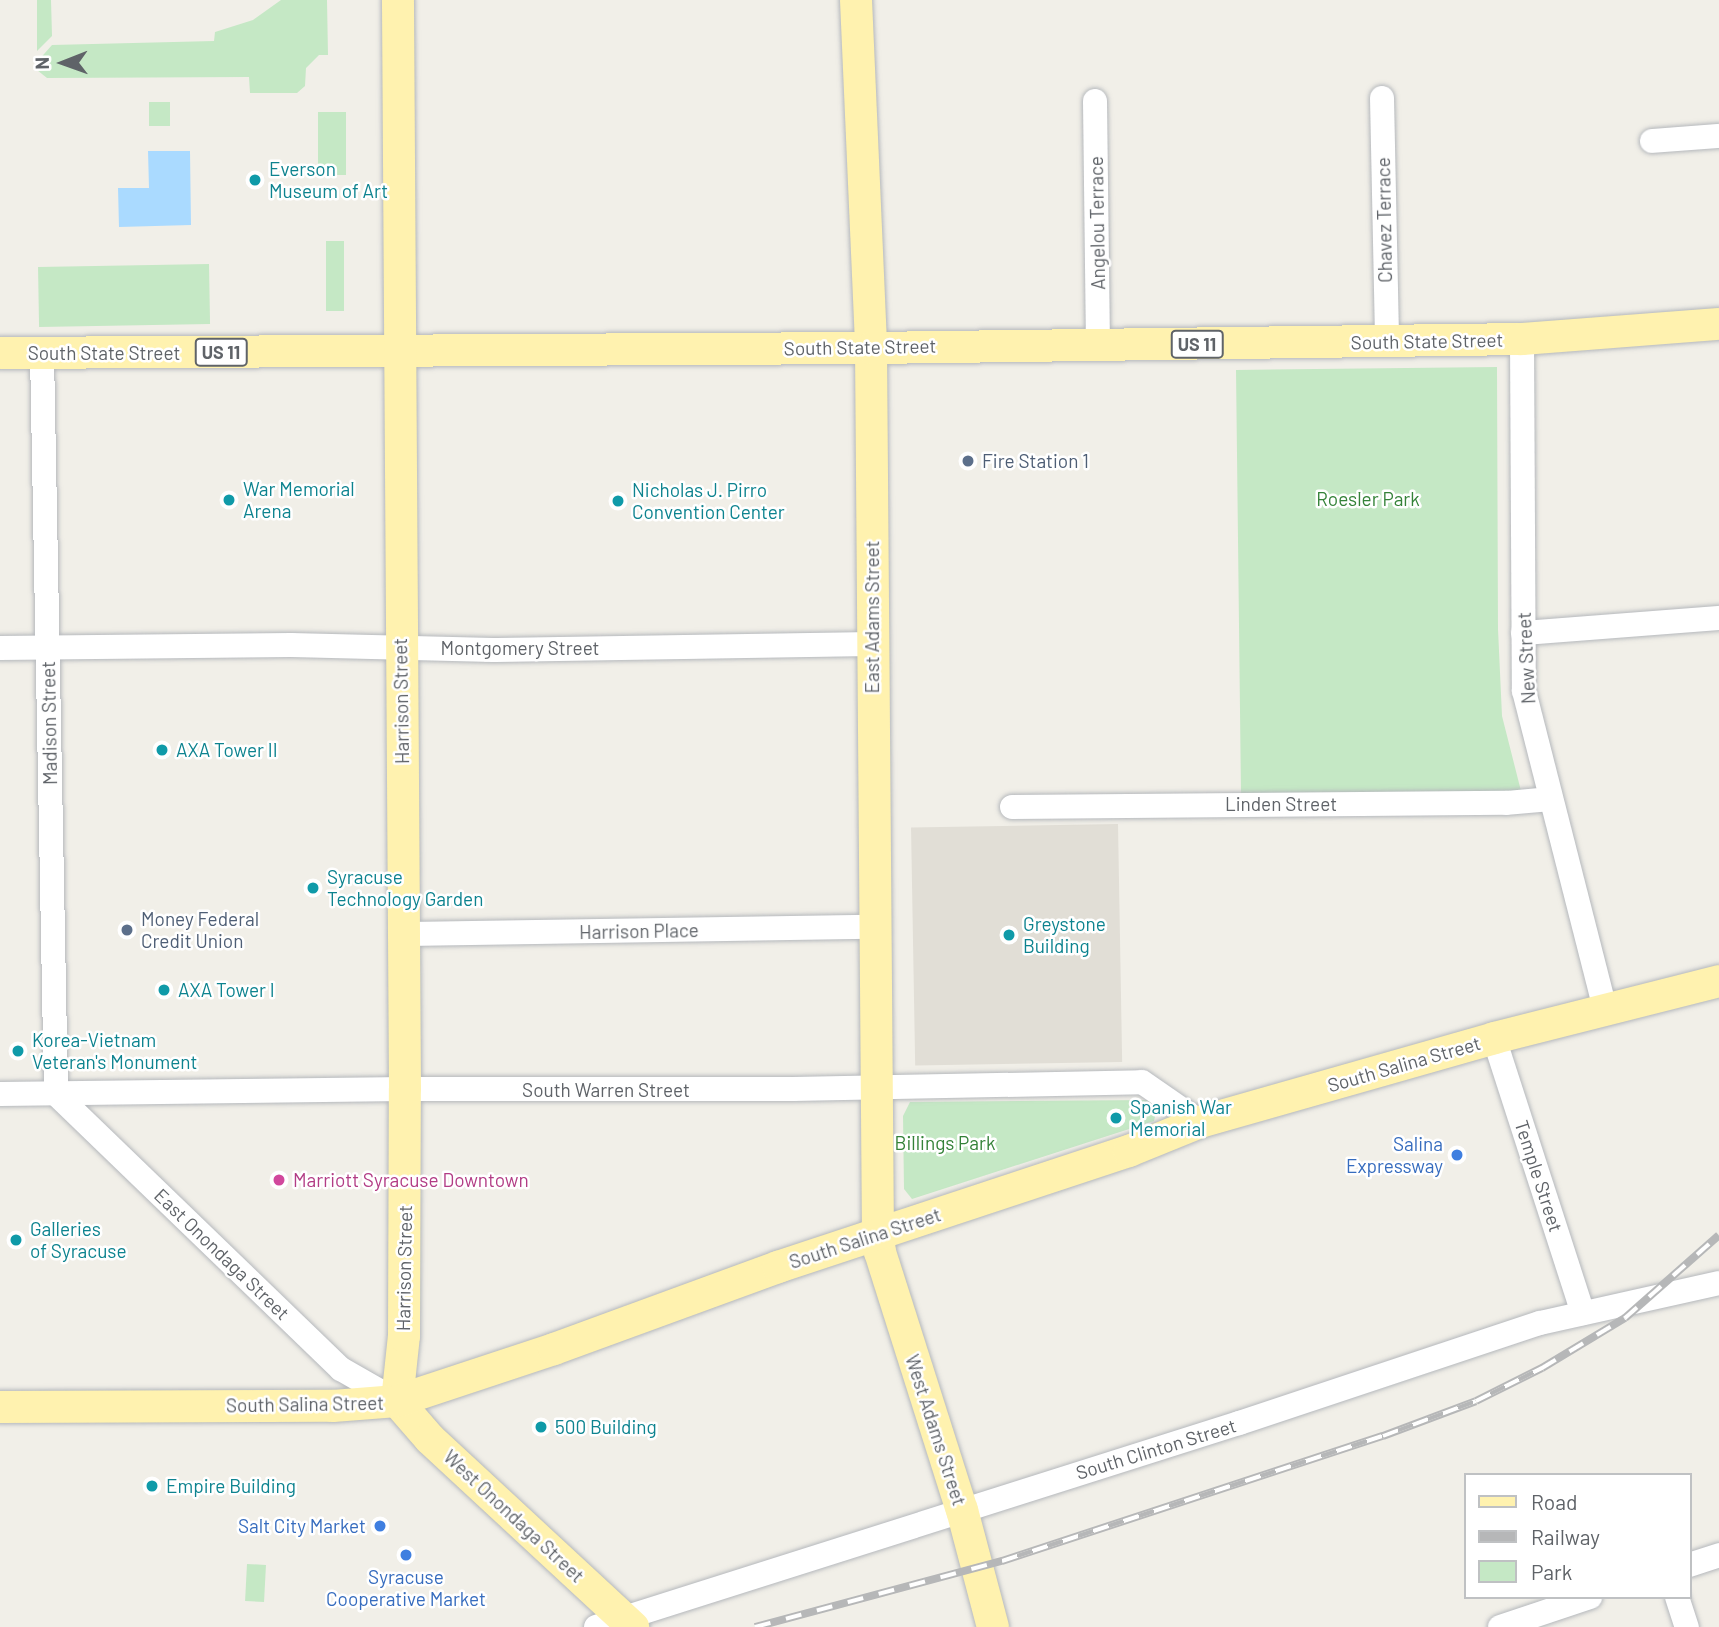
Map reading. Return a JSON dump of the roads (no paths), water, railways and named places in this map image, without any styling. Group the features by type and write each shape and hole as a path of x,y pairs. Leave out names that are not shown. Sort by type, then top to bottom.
{"main road":[{"name":"Harrison Street","path":"397,1401 404,1336 405,1089 400,646 398,0"},
{"name":"East Adams Street","path":"856,0 871,348 878,1234"},
{"name":"South State Street","path":"0,353 871,348 1522,339 1719,324"},
{"name":"South Salina Street","path":"0,1407 333,1406 397,1401 554,1349 667,1306 1129,1151 1200,1122 1494,1038 1719,981"},
{"name":"West Adams Street","path":"878,1234 880,1252 962,1510 993,1627"},
{"name":"West Onondaga Street","path":"397,1401 430,1439 618,1624"}],"street":[{"name":"Chavez Terrace","path":"1382,98 1387,341"},
{"name":"Angelou Terrace","path":"1095,101 1098,345"},
{"path":"1652,141 1719,136"},
{"name":"New Street","path":"1522,339 1524,691 1605,1009"},
{"name":"Madison Street","path":"42,353 56,1094"},
{"path":"1523,633 1719,618"},
{"name":"Montgomery Street","path":"0,649 400,646 493,650 872,644"},
{"name":"Linden Street","path":"1012,807 1506,803 1551,799"},
{"name":"Harrison Place","path":"404,934 874,927"},
{"name":"Temple Street","path":"1494,1038 1583,1313"},
{"name":"South Warren Street","path":"0,1094 405,1089 793,1090 875,1086 1142,1082 1200,1122"},
{"name":"East Onondaga Street","path":"56,1094 341,1369 397,1401"},
{"name":"South Clinton Street","path":"618,1624 1541,1323 1719,1283"},
{"path":"1691,1564 1719,1555"},
{"path":"1500,1627 1584,1599"},
{"path":"1678,1599 1687,1627"}],"water":[{"path":"148,151 190,151 191,225 119,227 118,188 149,188"}],"railway":[{"path":"755,1627 1002,1561 1383,1436 1476,1401 1542,1368 1625,1318 1719,1235"}],"place":[{"name":"Everson Museum of Art","path":"255,180"},
{"name":"Fire Station 1","path":"968,461"},
{"name":"War Memorial Arena","path":"229,500"},
{"name":"Nicholas J. Pirro Convention Center","path":"618,501"},
{"name":"AXA Tower II","path":"162,750"},
{"name":"Syracuse Technology Garden","path":"313,888"},
{"name":"Money Federal Credit Union","path":"127,930"},
{"name":"Greystone Building","path":"1009,935"},
{"name":"AXA Tower I","path":"164,990"},
{"name":"Korea-Vietnam Veteran's Monument","path":"18,1051"},
{"name":"Spanish War Memorial","path":"1116,1118"},
{"name":"Salina Expressway","path":"1457,1155"},
{"name":"Marriott Syracuse Downtown","path":"279,1180"},
{"name":"Galleries of Syracuse","path":"16,1240"},
{"name":"500 Building","path":"541,1427"},
{"name":"Empire Building","path":"152,1486"},
{"name":"Salt City Market","path":"380,1526"},
{"name":"Syracuse Cooperative Market","path":"406,1555"}],"park label":[{"name":"Roesler Park","path":"1368,499"},
{"name":"Billings Park","path":"945,1143"}]}
